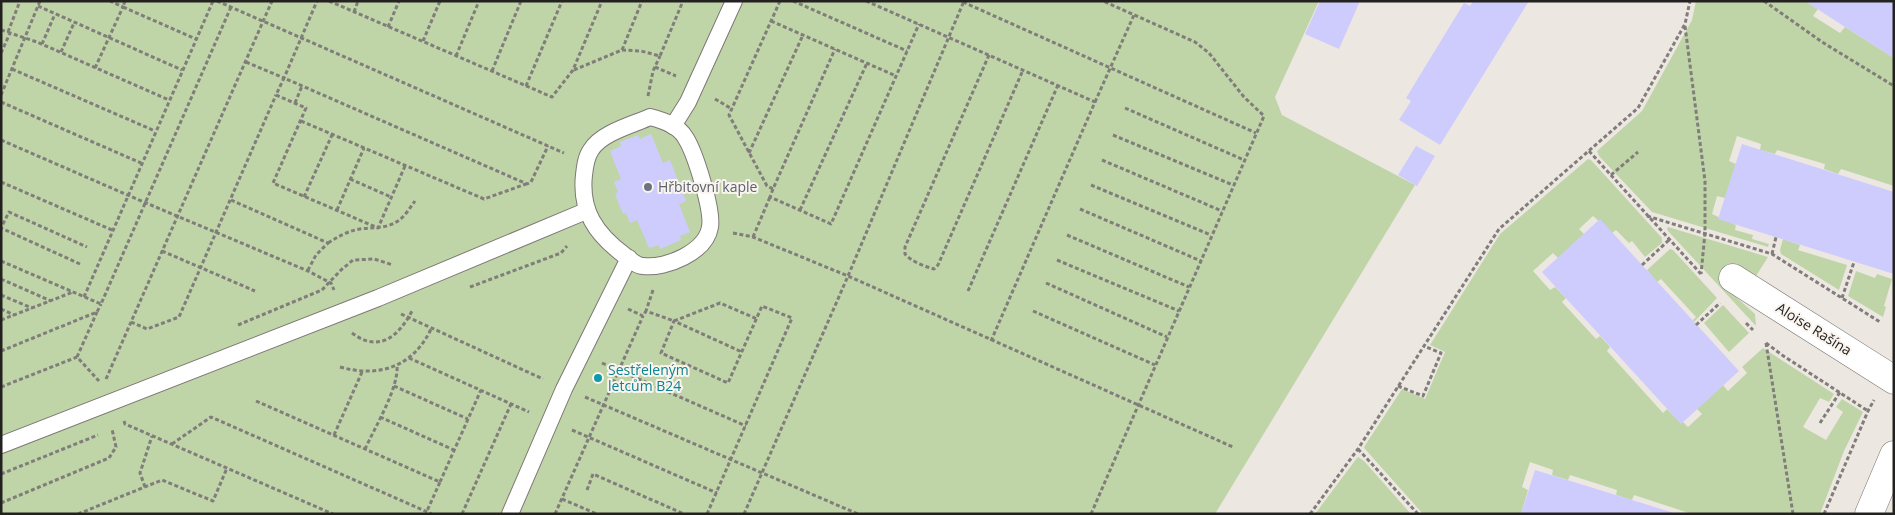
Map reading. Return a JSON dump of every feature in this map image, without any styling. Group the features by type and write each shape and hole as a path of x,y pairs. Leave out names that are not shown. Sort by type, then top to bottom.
{"street":[{"name":"Aloise Rašína","path":"1729,289 1886,387"},
{"path":"1869,514 1894,455"}],"lane":[{"path":"673,126 688,102 734,1"},
{"path":"650,118 664,120 673,126 685,136 706,191 710,228 699,248 684,258 665,264 642,266 612,246 586,211 583,187 586,162 591,149 601,138 650,118"},
{"path":"1,445 378,298 586,211"},
{"path":"510,514 564,389 629,258"}],"path":[{"path":"1,54 20,1"},
{"path":"1,95 40,1"},
{"path":"110,1 196,39"},
{"path":"96,68 125,1"},
{"path":"84,297 213,1"},
{"path":"217,1 586,162"},
{"path":"115,375 106,379 272,1"},
{"path":"131,322 147,329 179,317 317,1"},
{"path":"329,1 552,97 573,70 602,1"},
{"path":"354,12 358,1"},
{"path":"388,26 399,1"},
{"path":"423,41 440,1"},
{"path":"456,56 479,1"},
{"path":"492,71 521,1"},
{"path":"526,86 562,1"},
{"path":"622,50 642,1"},
{"path":"650,118 648,92 660,56 683,1"},
{"path":"773,189 767,186 730,115 780,1"},
{"path":"793,1 907,51"},
{"path":"866,1 1095,102"},
{"path":"744,514 848,276 964,1 1256,133"},
{"path":"1091,514 1264,116 1244,97 1209,53 1195,42 1103,1"},
{"path":"1310,514 1358,449 1499,229 1638,108 1685,24 1690,1"},
{"path":"1764,1 1822,42 1894,86"},
{"path":"38,6 182,70"},
{"path":"1,387 77,357 231,7"},
{"path":"42,44 55,14"},
{"path":"991,341 1134,15"},
{"path":"771,21 896,76"},
{"path":"60,52 74,23"},
{"path":"770,197 831,224 919,24"},
{"path":"1685,24 1705,181 1705,233 1701,274"},
{"path":"1,30 42,44 169,100"},
{"path":"749,153 803,35"},
{"path":"752,237 835,49"},
{"path":"573,70 622,50 641,51 660,56"},
{"path":"989,55 905,247 905,254 909,258 927,267 934,268 938,265 1023,70"},
{"path":"246,62 527,184"},
{"path":"800,210 866,63"},
{"path":"12,69 155,131"},
{"path":"968,291 1058,85"},
{"path":"295,103 302,86"},
{"path":"276,95 306,108 274,183 378,228"},
{"path":"710,96 732,108"},
{"path":"1,102 141,163"},
{"path":"1125,108 1244,160"},
{"path":"300,121 484,199 531,182 548,146"},
{"path":"304,196 332,135"},
{"path":"1113,135 1233,185"},
{"path":"1,140 308,271 331,283"},
{"path":"337,210 364,148"},
{"path":"1589,151 1706,280"},
{"path":"1611,175 1638,152"},
{"path":"1102,160 1222,211"},
{"path":"378,228 405,166"},
{"path":"350,179 391,197"},
{"path":"1,181 112,230"},
{"path":"1091,185 1211,235"},
{"path":"231,200 328,243"},
{"path":"308,271 323,246 352,230 378,228 397,222 405,215 415,201"},
{"path":"1080,209 1201,261"},
{"path":"80,264 1,228 9,212 87,247"},
{"path":"1647,216 1772,254 1880,322"},
{"path":"710,228 752,237 848,276 1233,447"},
{"path":"1068,235 1189,286"},
{"path":"1772,254 1776,237"},
{"path":"1642,264 1669,240"},
{"path":"162,251 255,291"},
{"path":"232,327 322,290 353,260 382,260 391,266 400,262"},
{"path":"1057,260 1179,311"},
{"path":"1,261 101,304"},
{"path":"1842,298 1854,262"},
{"path":"647,266 653,290 646,312 674,321 742,352"},
{"path":"1,279 52,301"},
{"path":"1046,283 1167,337"},
{"path":"1696,325 1729,289"},
{"path":"1,320 73,292"},
{"path":"1,295 32,309"},
{"path":"378,298 408,318 564,389 604,404 858,514"},
{"path":"707,514 792,318 762,306 728,383 661,353 674,321 720,303 756,319"},
{"path":"1,309 15,315"},
{"path":"1033,311 1155,365"},
{"path":"1,351 97,312"},
{"path":"555,514 643,316"},
{"path":"1741,318 1753,330"},
{"path":"340,367 362,372 379,371 396,365 409,358 421,346 431,329"},
{"path":"1793,514 1766,343 1868,411"},
{"path":"1398,386 1423,396 1434,375 1441,354 1424,346"},
{"path":"580,355 619,370 746,426"},
{"path":"77,357 100,382"},
{"path":"409,358 550,421"},
{"path":"365,448 394,386 397,374 396,365"},
{"path":"334,435 362,372"},
{"path":"394,386 468,419"},
{"path":"1824,514 1868,411 1886,387"},
{"path":"427,511 481,390"},
{"path":"1820,422 1840,392"},
{"path":"256,401 440,482"},
{"path":"462,514 511,404"},
{"path":"172,444 210,417 432,514"},
{"path":"380,417 454,450"},
{"path":"1,503 109,458 116,447 112,429 125,424 333,514"},
{"path":"1,474 103,433"},
{"path":"145,487 140,473 152,436"},
{"path":"589,438 717,494"},
{"path":"1358,449 1418,514"},
{"path":"78,514 162,480 213,501 227,468"},
{"path":"587,490 593,474 684,514"},
{"path":"562,499 597,514"}],"green space":[{"path":"1,1 1319,1 1275,97 1282,115 1415,185 1215,514 1,514"},
{"path":"1696,1 1805,1 1818,9 1813,16 1840,33 1845,27 1894,58 1894,186 1841,169 1838,174 1824,169 1825,164 1777,150 1775,154 1760,150 1761,144 1737,136 1729,161 1736,164 1725,198 1717,196 1712,214 1736,225 1735,230 1753,235 1752,239 1769,244 1768,247 1652,212 1599,156 1597,151 1642,111 1692,20"},
{"path":"1588,159 1591,160 1662,238 1662,243 1645,257 1632,241 1629,243 1616,230 1612,233 1593,216 1579,229 1584,234 1558,258 1553,253 1533,271 1550,290 1555,287 1566,298 1562,302 1596,339 1600,336 1610,347 1607,351 1663,413 1667,409 1681,423 1683,422 1688,427 1702,414 1697,409 1723,385 1728,391 1747,373 1742,367 1763,348 1834,394 1829,402 1820,398 1803,427 1826,440 1843,412 1836,407 1842,399 1863,412 1844,451 1820,514 1692,514 1634,495 1632,500 1616,495 1617,490 1570,475 1568,480 1552,475 1553,470 1530,462 1522,487 1528,490 1521,514 1423,514 1365,449 1364,447 1402,389 1425,399 1445,352 1430,345 1500,234"},
{"path":"1668,227 1768,257 1756,276 1741,267 1727,289 1755,314 1756,326 1668,231"},
{"path":"1783,239 1800,245 1798,250 1847,265 1839,290 1781,254 1780,250"},
{"path":"1670,249 1717,298 1694,322 1693,320 1696,317 1661,279 1657,282 1647,270"},
{"path":"1856,271 1875,278 1877,274 1892,279 1884,306 1886,307 1883,317 1848,296"},
{"path":"1723,305 1749,333 1729,352 1704,323"},
{"path":"1358,457 1364,461 1411,514 1315,514"}],"building":[{"path":"1320,1 1360,1 1339,49 1305,34"},
{"path":"1473,1 1529,1 1440,145 1399,120 1411,101 1406,98 1464,3 1470,6"},
{"path":"1805,1 1894,1 1894,58 1845,27"},
{"name":"Hřbitovní kaple","path":"651,134 663,163 670,160 686,201 679,204 690,232 680,236 681,240 660,249 659,245 649,248 637,220 630,223 626,213 623,214 615,194 618,192 614,182 621,179 610,151 621,146 620,142 638,135 640,139"},
{"path":"1742,144 1894,192 1894,274 1718,219"},
{"path":"1416,146 1435,156 1417,186 1398,175"},
{"path":"1600,219 1739,371 1681,424 1542,272"},
{"path":"1535,470 1674,513 1674,514 1521,514"}],"place":[{"name":"Hřbitovní kaple","path":"648,187"},
{"name":"Sestřeleným letcům B24","path":"598,378"}]}
